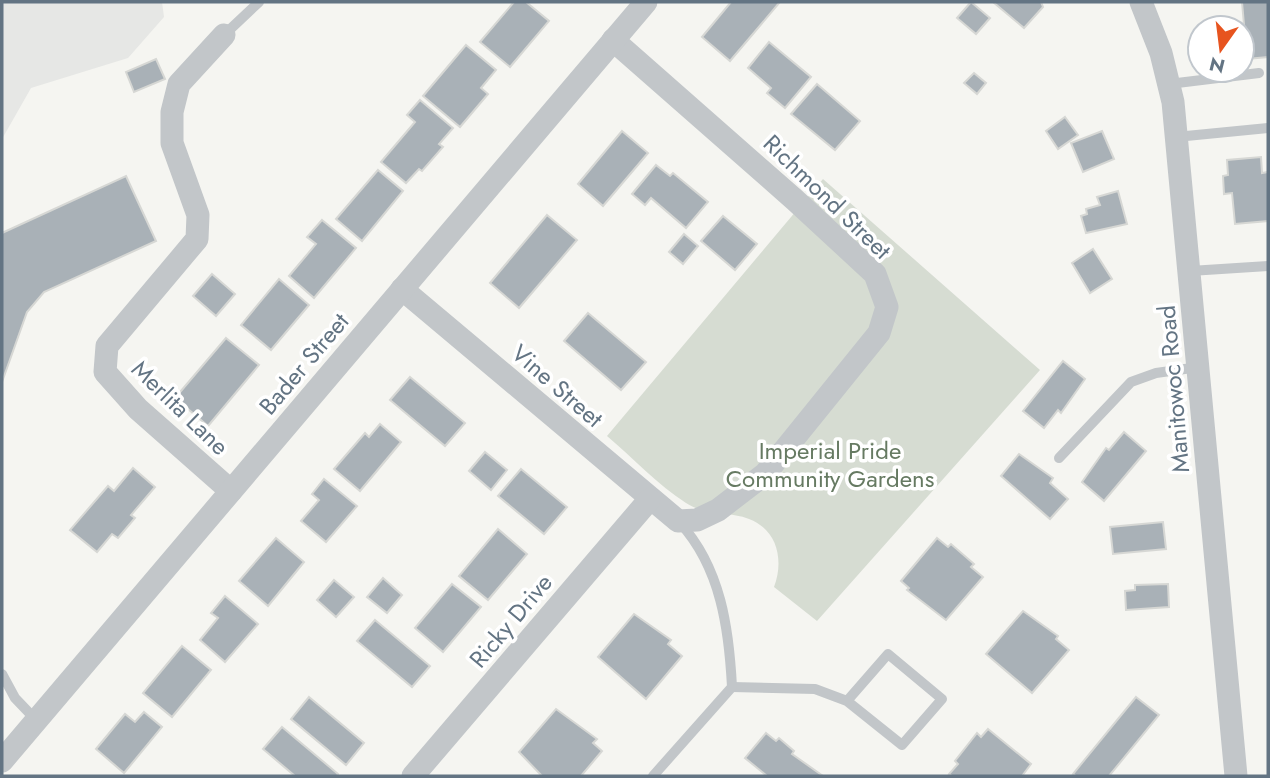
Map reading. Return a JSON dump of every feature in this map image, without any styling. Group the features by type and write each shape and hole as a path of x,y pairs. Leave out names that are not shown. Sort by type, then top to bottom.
{"street":[{"name":"Bader Street","path":"2,761 646,2"},
{"name":"Manitowoc Road","path":"1141,2 1161,53 1169,84 1176,137 1199,367 1232,776"},
{"name":"Merlita Lane","path":"224,35 179,84 172,112 172,143 198,215 197,239 107,346 105,372 138,409 230,491"},
{"name":"Richmond Street","path":"614,40 875,274 887,307 879,333 765,474 718,510 697,520 678,521"},
{"name":"Vine Street","path":"402,289 649,500 678,521"},
{"name":"Ricky Drive","path":"413,776 649,500"}],"lane":[{"path":"224,35 259,2"},
{"path":"1169,84 1259,74"},
{"path":"1176,137 1268,128"},
{"path":"1190,271 1268,266"},
{"path":"1059,458 1131,383 1156,373 1199,367"},
{"path":"653,776 732,687 729,630 713,576 696,544 678,521"},
{"path":"732,687 815,690 847,701 902,745 942,699 888,654 847,701"},
{"path":"2,674 15,698 36,720"}],"shaded area":[{"path":"2,2 162,2 164,17 128,58 31,88 2,139"}],"green space":[{"name":"Imperial Pride Community Gardens","path":"823,179 1040,370 817,621 774,587 778,557 767,531 749,519 701,510 686,503 607,436"}],"building":[{"path":"514,2 526,2 549,21 510,67 480,42"},
{"path":"731,2 780,2 730,61 702,37"},
{"path":"971,2 990,18 976,34 957,18"},
{"path":"993,2 1041,2 1043,7 1024,28"},
{"path":"1242,2 1268,2 1268,57 1256,58 1256,14 1243,14"},
{"path":"769,42 811,77 785,108 767,93 771,88 748,68"},
{"path":"466,45 496,70 481,88 488,94 460,127 423,96"},
{"path":"156,59 165,79 134,92 126,72"},
{"path":"974,73 986,83 977,94 964,83"},
{"path":"817,84 860,121 835,150 791,114"},
{"path":"420,100 453,128 439,144 443,147 422,171 419,169 406,183 381,162 415,122 407,115"},
{"path":"1065,117 1078,135 1058,149 1046,131"},
{"path":"622,131 648,153 603,206 578,184"},
{"path":"1102,131 1114,159 1083,172 1071,143"},
{"path":"1261,157 1262,173 1268,172 1268,221 1235,224 1232,193 1224,194 1223,176 1228,175 1227,160"},
{"path":"656,165 670,176 673,173 708,202 686,228 651,198 645,205 632,194"},
{"path":"378,170 403,191 362,241 336,219"},
{"path":"126,176 156,241 44,292 27,312 2,382 2,233"},
{"path":"1118,191 1127,224 1086,233 1081,216 1087,214 1086,209 1100,205 1097,197"},
{"path":"547,215 577,240 519,308 490,283"},
{"path":"723,216 757,244 735,270 701,241"},
{"path":"322,220 356,248 314,298 289,276 316,244 307,237"},
{"path":"684,234 698,246 683,264 669,252"},
{"path":"1093,249 1112,279 1090,293 1072,263"},
{"path":"212,274 235,294 216,316 193,296"},
{"path":"279,279 309,305 271,350 241,325"},
{"path":"588,313 646,362 621,390 564,341"},
{"path":"226,338 259,365 208,426 175,398"},
{"path":"1063,361 1085,379 1061,413 1058,410 1044,428 1023,411"},
{"path":"410,377 465,423 445,446 390,400"},
{"path":"380,424 401,442 360,491 334,469 365,433 369,437"},
{"path":"1124,432 1146,451 1104,501 1082,482 1106,448 1109,450"},
{"path":"485,452 507,470 491,490 469,471"},
{"path":"1019,454 1053,478 1050,483 1068,499 1050,519 1001,476"},
{"path":"133,468 155,487 131,515 135,518 118,538 112,534 97,552 70,530 108,486 114,491"},
{"path":"521,469 567,507 544,534 498,496"},
{"path":"324,479 357,506 326,542 301,521 319,500 312,494"},
{"path":"1163,522 1166,549 1113,554 1110,527"},
{"path":"498,529 527,554 488,600 459,576"},
{"path":"276,538 304,562 268,606 239,581"},
{"path":"937,538 948,547 951,544 974,564 971,567 983,577 946,620 907,590 909,588 901,581"},
{"path":"383,578 402,595 387,613 367,597"},
{"path":"334,580 354,597 336,617 317,600"},
{"path":"452,584 481,607 443,652 415,628"},
{"path":"1168,584 1169,607 1126,610 1125,591 1135,590 1135,585"},
{"path":"225,596 258,624 225,662 200,640 218,618 211,613"},
{"path":"1023,611 1058,636 1056,639 1069,650 1032,693 986,654"},
{"path":"634,614 671,640 668,644 682,656 646,699 598,657"},
{"path":"375,620 430,666 412,687 357,641"},
{"path":"182,646 211,670 172,717 143,693"},
{"path":"309,697 364,743 346,765 291,719"},
{"path":"1136,697 1159,715 1109,776 1073,774"},
{"path":"556,709 597,739 593,743 602,751 581,776 542,776 519,752"},
{"path":"144,712 162,727 124,773 96,749 125,714 135,722"},
{"path":"282,727 338,774 337,776 295,776 263,749"},
{"path":"988,729 1031,764 1022,776 949,774 958,764 955,761 977,733 981,737"},
{"path":"766,733 776,741 779,738 794,751 792,754 823,776 767,776 745,758"}]}
